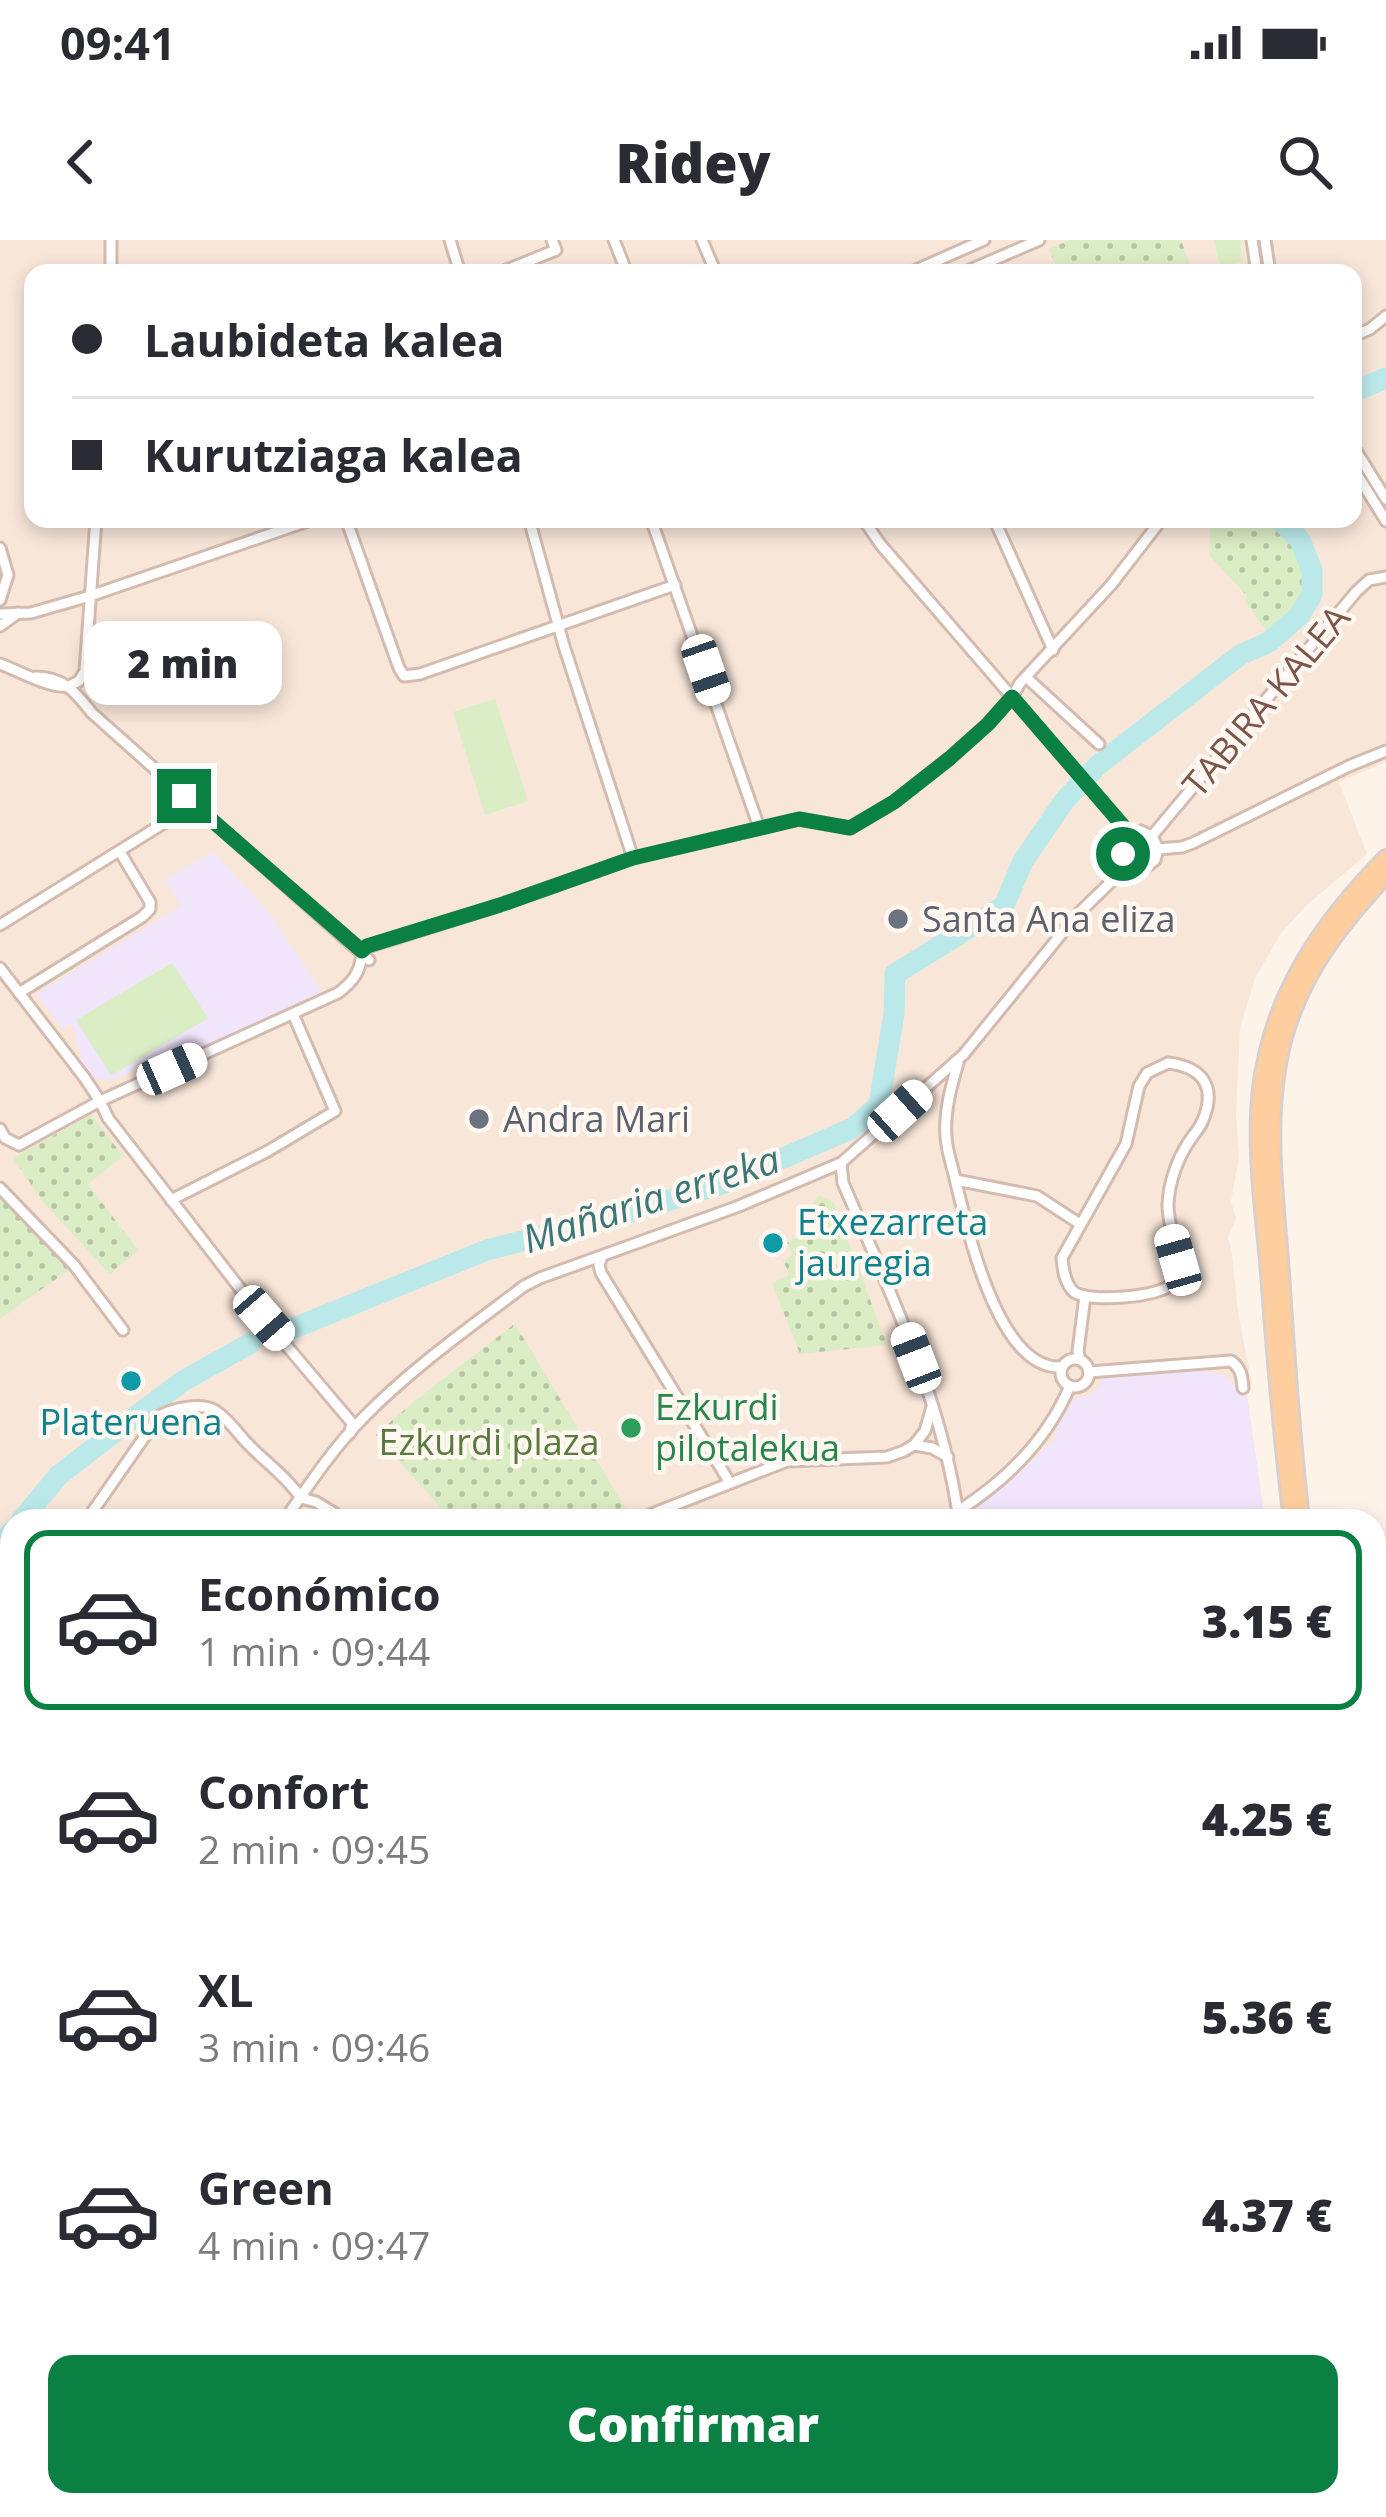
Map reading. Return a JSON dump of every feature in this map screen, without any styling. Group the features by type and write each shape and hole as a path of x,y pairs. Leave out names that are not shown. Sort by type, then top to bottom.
{"main road":[{"path":"1291,1509 1264,1216 1259,1134 1262,1088 1279,1015 1307,953 1342,904 1386,858"},
{"path":"1300,1509 1272,1143 1277,1068 1294,1008 1316,963 1341,925 1386,875"}],"street":[{"path":"521,264 556,250 552,240"},
{"path":"929,264 984,240"},
{"path":"984,264 1039,240"},
{"path":"1362,461 1386,500"},
{"path":"1362,482 1386,521"},
{"path":"69,686 86,671 95,528"},
{"path":"0,614 34,612 90,596 288,528"},
{"path":"349,528 404,676 675,586"},
{"path":"532,528 633,858"},
{"path":"654,528 759,827"},
{"path":"869,528 1130,834"},
{"path":"998,528 1052,650"},
{"path":"0,1129 5,1138 19,1145 100,1101 293,1014 347,986 367,946 633,858 759,827 806,819 850,828 894,802 988,724 1157,528"},
{"path":"0,548 8,575 0,600"},
{"name":"TABIRA KALEA","path":"1152,836 1356,592 1369,580 1386,577"},
{"path":"0,626 18,614"},
{"path":"0,664 69,686 194,805 365,955"},
{"path":"1026,677 1099,744"},
{"path":"80,679 87,707"},
{"path":"1158,849 1193,843 1386,751"},
{"path":"0,925 194,805"},
{"path":"1141,831 1152,836 1158,849 1151,864 1140,868 1129,864 1122,849 1130,834 1141,831"},
{"path":"20,993 150,909 120,853"},
{"path":"293,1509 364,1416 422,1364 524,1286 841,1163 958,1059 1075,917 1129,864"},
{"path":"0,968 171,1200 352,1424 350,1433"},
{"path":"171,1200 335,1111 293,1014"},
{"path":"958,1059 946,1136 983,1280 1003,1320 1036,1360 1052,1368 1072,1359 1086,1364 1089,1372 1084,1384 1070,1386"},
{"path":"1168,1063 1191,1067 1206,1083 1208,1095 1203,1120 1172,1179 1168,1202 1178,1270 1174,1281 1152,1294 1085,1296 1074,1292 1063,1272 1063,1258 1126,1144 1139,1086 1147,1073 1168,1063"},
{"path":"841,1163 843,1183 933,1402 957,1509"},
{"path":"956,1180 1037,1196 1080,1224"},
{"path":"0,1187 74,1265 123,1330"},
{"path":"602,1256 602,1273 730,1483"},
{"path":"1080,1360 1085,1296"},
{"path":"1089,1372 1231,1360 1241,1374 1243,1388"},
{"path":"1062,1367 1070,1386"},
{"path":"966,1509 1018,1465 1053,1420 1070,1386"},
{"path":"675,1509 787,1461 887,1456 914,1445 925,1431 933,1402"},
{"path":"94,1509 160,1416 202,1407 217,1411 287,1478 301,1498 327,1509"},
{"path":"914,1445 948,1457"}],"shaded area":[{"path":"0,240 1386,240 1386,762 1339,782 1367,854 1281,933 1255,978 1240,1029 1239,1157 1231,1202 1236,1218 1228,1238 1252,1384 1247,1396 1263,1509 0,1509"},
{"path":"213,852 269,913 323,993 145,1075 143,1062 110,1081 92,1079 83,1066 78,1034 71,1024 63,1029 36,994 181,906 165,879"},
{"path":"1199,1371 1224,1375 1247,1395 1263,1509 976,1509 1056,1438 1054,1433 1074,1399 1090,1395 1103,1377"}],"green space":[{"path":"1069,240 1181,240 1190,264 1055,264 1049,249"},
{"path":"1214,240 1240,240 1242,261 1220,264"},
{"path":"1210,528 1280,528 1304,562 1301,598 1287,618 1266,631 1245,601 1248,597 1209,555"},
{"path":"495,699 528,801 485,815 453,712"},
{"path":"172,963 208,1018 111,1076 76,1020"},
{"path":"91,1115 123,1156 88,1184 138,1250 110,1274 44,1203 13,1158"},
{"path":"0,1193 70,1269 0,1319"},
{"path":"819,1195 834,1203 887,1345 800,1354 772,1283 789,1275 784,1262 793,1254 787,1243 800,1235 807,1240 827,1225 810,1208"},
{"name":"Ezkurdi plaza","path":"514,1324 626,1509 442,1509 376,1435"}],"waterway":[{"name":"Mañaria erreka","path":"1362,388 1386,378"},
{"name":"Mañaria erreka","path":"284,1332 487,1250 725,1183 853,1128 879,1105 894,1014 895,974 1004,906 1023,861 1065,800 1098,765 1240,655 1269,642 1299,616 1312,595 1312,570 1300,540 1288,528"},
{"name":"Mañaria erreka","path":"31,1509 58,1476 108,1437 183,1381 251,1343"}],"place":[{"name":"Santa Ana eliza","path":"898,919"},
{"name":"Andra Mari","path":"479,1119"},
{"name":"Etxezarreta jauregia","path":"773,1243"},
{"name":"Plateruena","path":"131,1381"},
{"name":"Ezkurdi pilotalekua","path":"631,1428"}],"route":[{"path":"184,796 362,951 633,858 799,819 850,828 894,802 950,758 1012,697 1130,834 1123,843 1123,854"}]}
